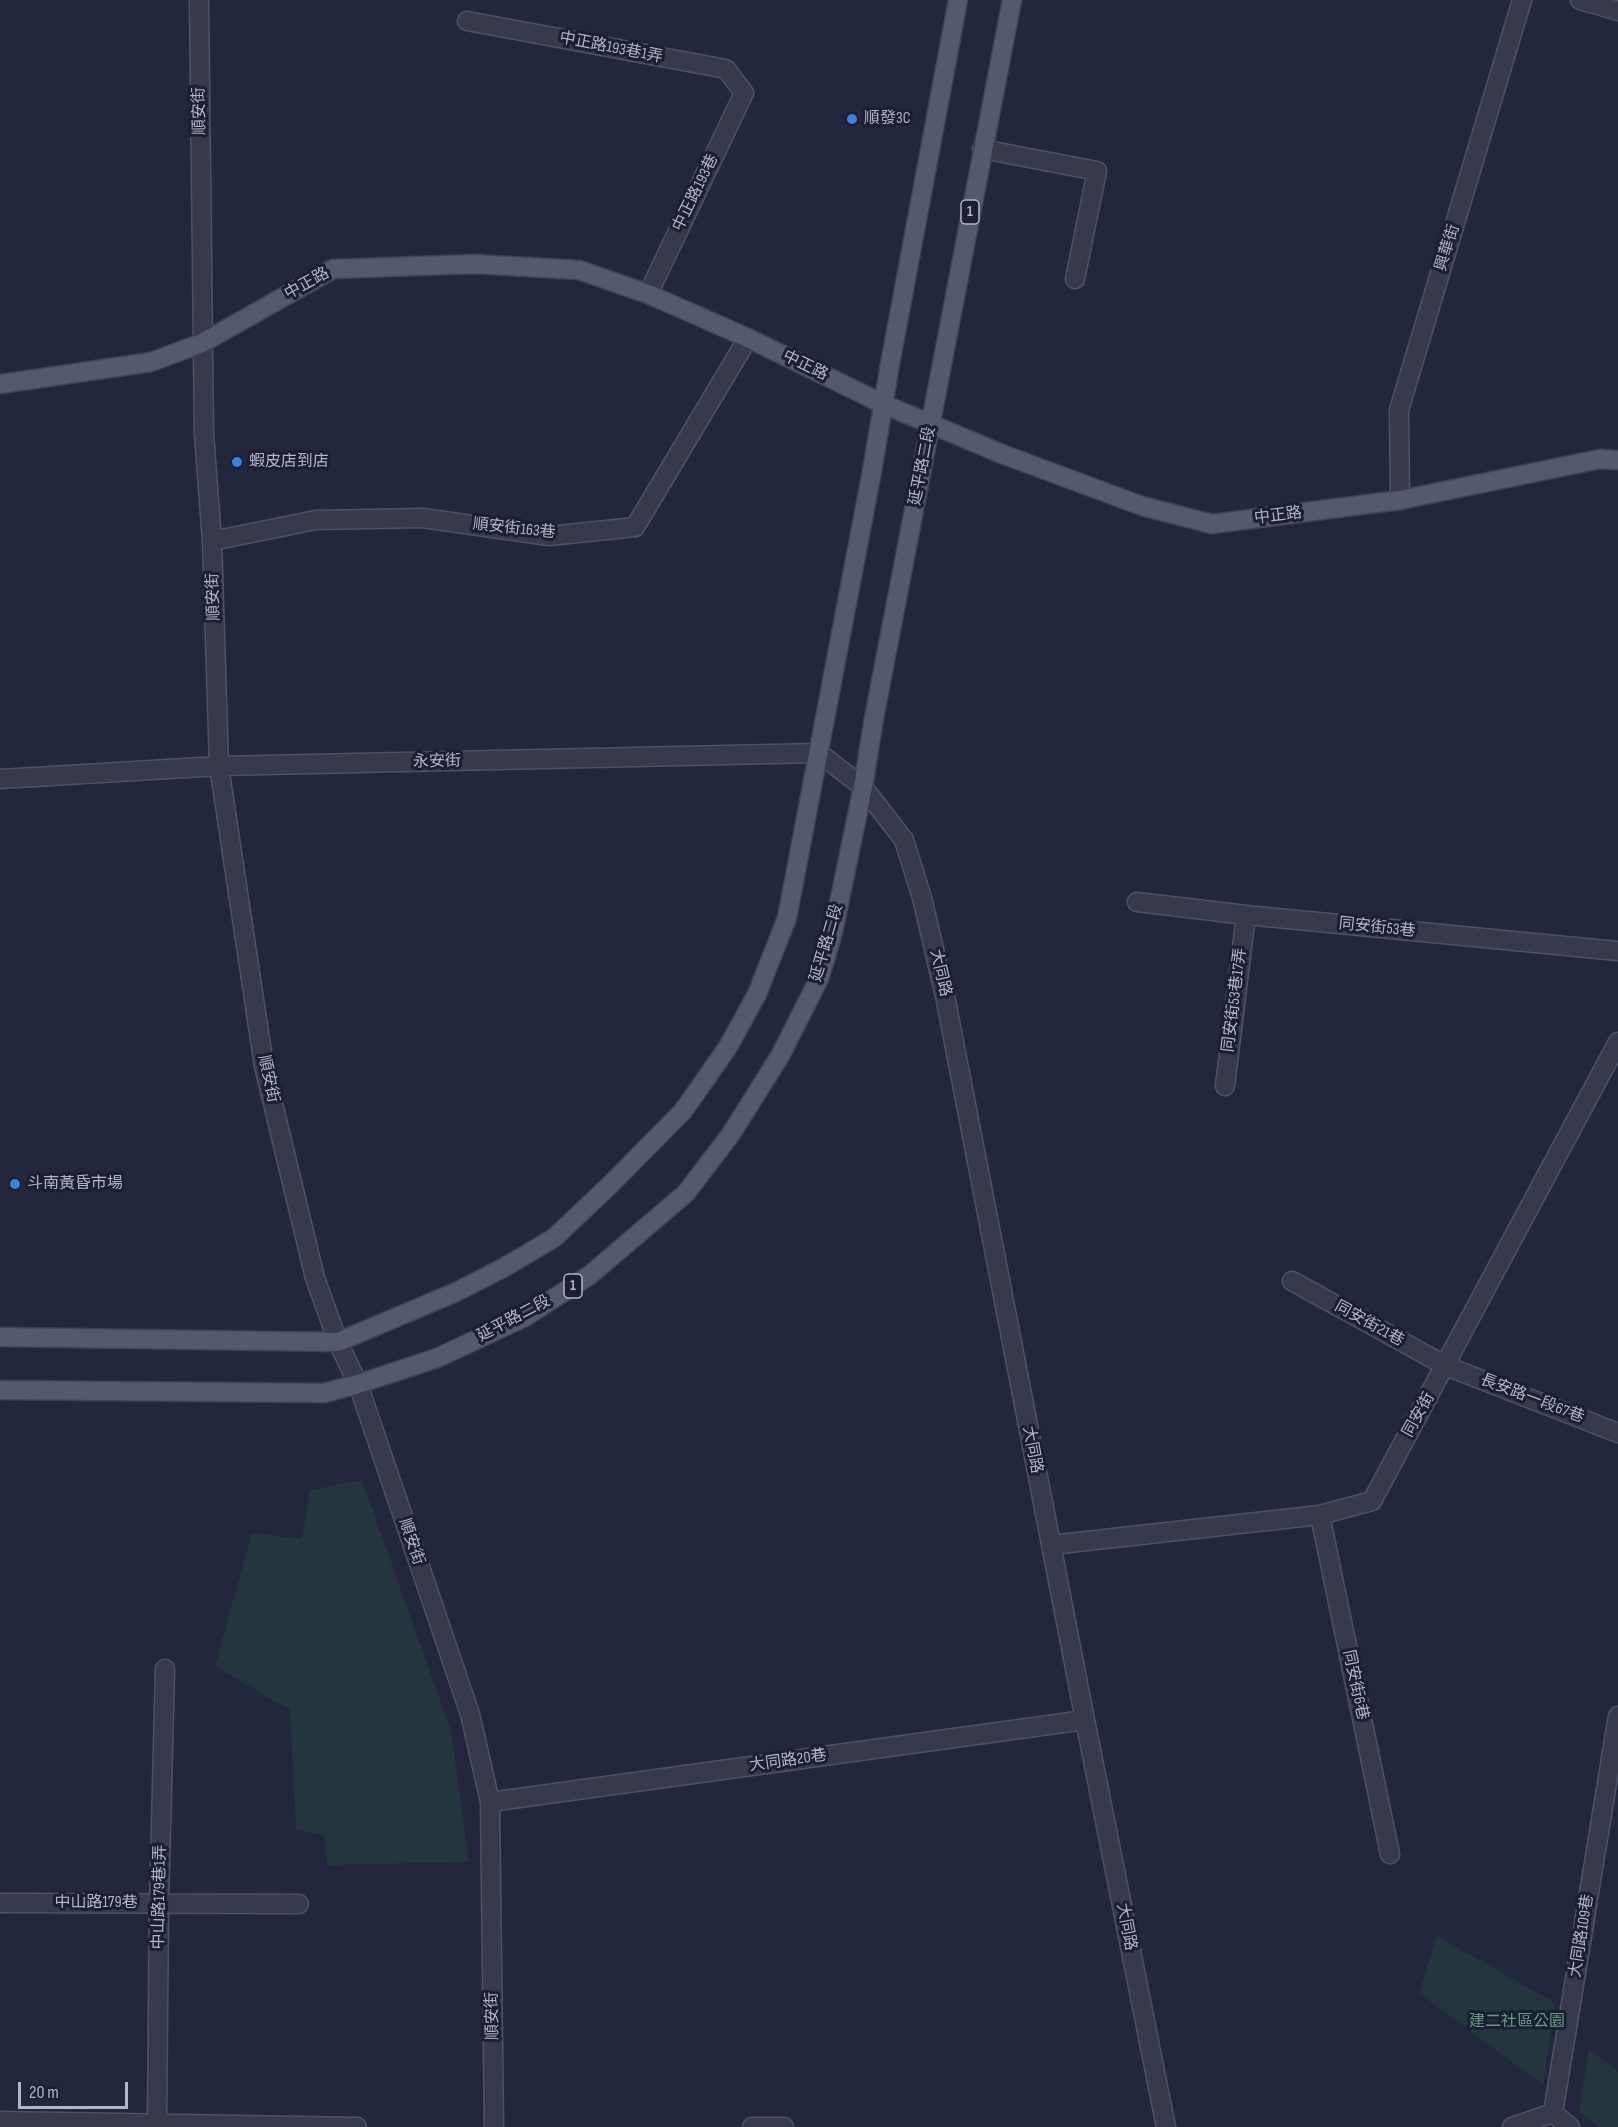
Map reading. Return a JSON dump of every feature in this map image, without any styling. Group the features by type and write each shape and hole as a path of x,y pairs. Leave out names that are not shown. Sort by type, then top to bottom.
{"main road":[{"path":"0,1337 338,1342 456,1292 554,1238 683,1111 728,1047 757,994 787,918 958,0"},
{"name":"延平路二段","path":"0,1390 324,1393 437,1358 525,1317 590,1275 686,1193 731,1134 780,1056 819,979 833,932 863,787 876,706 1012,0"},
{"name":"中正路","path":"0,384 151,362 202,343 333,269 475,264 579,270 648,294 748,338 883,404 1002,453 1142,506 1212,524 1400,500 1600,459 1618,460"}],"street":[{"name":"順安街","path":"199,0 204,434 212,541 219,766 264,1066 315,1278 338,1342 358,1384 470,1714 490,1802 494,2127"},
{"name":"興華街","path":"1400,500 1399,410 1522,0"},
{"path":"1580,0 1618,11"},
{"name":"中正路193巷1弄","path":"467,21 726,69 744,93"},
{"name":"中正路193巷","path":"648,294 744,93"},
{"path":"982,149 1097,171 1075,279"},
{"name":"順安街163巷","path":"212,541 316,520 423,518 549,536 635,527 748,338"},
{"path":"819,753 863,787"},
{"name":"永安街","path":"0,779 219,766 819,753"},
{"name":"大同路","path":"863,787 904,840 922,898 945,996 1166,2127"},
{"name":"同安街53巷","path":"1137,902 1246,915 1618,951"},
{"name":"同安街53巷17弄","path":"1225,1086 1246,915"},
{"name":"同安街","path":"1051,1545 1320,1515 1372,1501 1618,1042"},
{"name":"同安街21巷","path":"1292,1281 1446,1366"},
{"name":"長安路一段67巷","path":"1446,1366 1618,1433"},
{"name":"同安街6巷","path":"1320,1515 1390,1854"},
{"name":"中山路179巷1弄","path":"157,2124 159,1904 165,1670"},
{"name":"大同路109巷","path":"1553,2113 1618,1716"},
{"name":"大同路20巷","path":"490,1802 1085,1720"},
{"name":"中山路179巷","path":"0,1903 299,1904"},
{"path":"1512,2127 1553,2113 1570,2127"},
{"path":"0,2121 357,2127"},
{"path":"752,2127 784,2127"}],"green space":[{"path":"362,1480 451,1731 469,1862 327,1865 324,1835 296,1829 290,1710 215,1666 252,1533 302,1539 310,1490"},
{"name":"建二社區公園","path":"1437,1936 1555,2003 1543,2085 1419,1993"},
{"path":"1589,2048 1618,2072 1618,2127 1599,2127 1579,2112"}],"place":[{"name":"順發3C","path":"852,119"},
{"name":"蝦皮店到店","path":"237,462"},
{"name":"斗南黃昏市場","path":"15,1184"}]}
